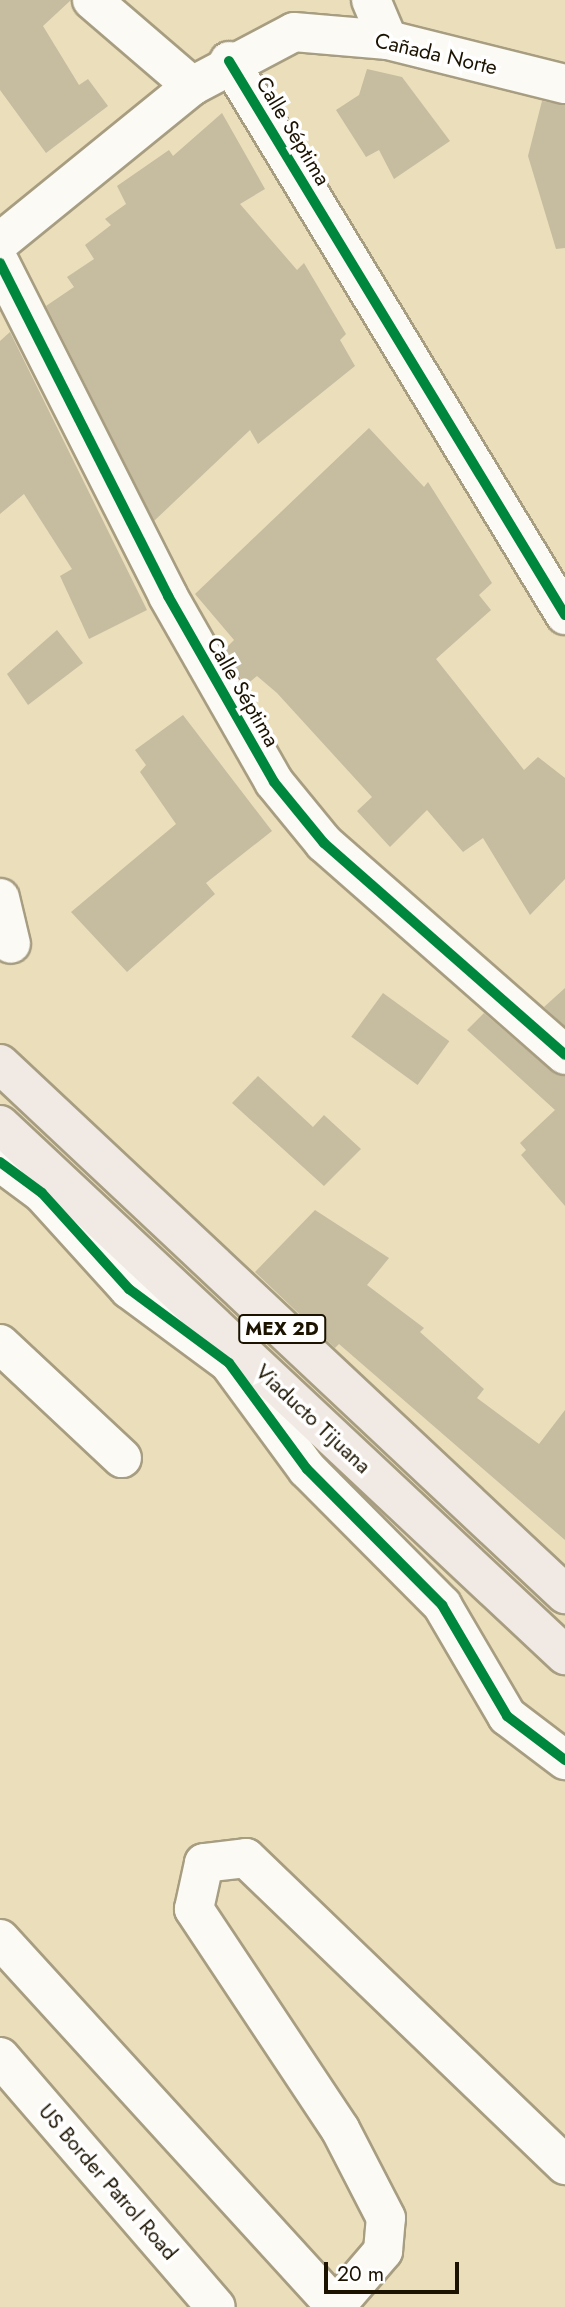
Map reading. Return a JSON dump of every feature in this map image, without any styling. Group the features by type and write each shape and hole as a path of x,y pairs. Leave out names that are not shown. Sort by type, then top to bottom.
{"highway":[{"name":"MEX 2D","path":"0,1064 565,1594"},
{"name":"Viaducto Tijuana","path":"0,1125 565,1655"}],"street":[{"path":"92,0 192,86"},
{"path":"371,0 388,40"},
{"name":"Cañada Norte","path":"229,61 294,32 388,40 565,84"},
{"path":"0,242 192,86 229,61"},
{"name":"Calle Séptima","path":"229,61 565,615"},
{"name":"Calle Séptima","path":"0,263 168,596 274,782 324,843 565,1055"},
{"path":"0,898 11,944"},
{"path":"0,1162 42,1193 129,1289 229,1363 307,1469 442,1605 507,1716 565,1760"},
{"path":"0,1345 122,1458"},
{"path":"0,1939 336,2307 383,2251 386,2218 340,2129 194,1909 204,1863 246,1858 565,2165"},
{"name":"US Border Patrol Road","path":"0,2057 216,2307"}],"building":[{"path":"0,0 71,0 43,26 79,85 88,79 108,106 46,153 0,90"},
{"path":"367,69 402,77 450,141 394,179 379,150 366,157 336,110 359,95"},
{"path":"542,101 565,105 565,248 556,249 528,156"},
{"path":"222,113 265,189 240,204 297,270 304,263 346,334 340,340 355,366 258,444 250,430 154,521 46,306 74,287 67,277 94,259 85,245 111,225 105,219 126,204 117,186 169,150 173,156"},
{"path":"10,332 147,610 89,639 60,576 72,569 24,494 0,514 0,341"},
{"path":"369,428 424,487 428,482 492,583 479,595 491,610 436,659 524,770 538,757 565,778 565,879 530,915 483,838 463,852 427,810 390,847 357,811 372,797 277,693 257,676 245,686 224,650 234,640 195,594"},
{"path":"57,630 83,663 28,705 7,674"},
{"path":"183,715 272,831 206,883 215,894 127,972 71,912 176,824 140,772 146,765 135,750"},
{"path":"565,988 565,1026 544,1007"},
{"path":"383,993 449,1041 418,1085 351,1037"},
{"path":"484,1013 551,1071 565,1076 565,1206 521,1155 526,1150 520,1143 555,1110 467,1030"},
{"path":"258,1076 313,1127 324,1115 361,1149 324,1186 232,1103"},
{"path":"315,1210 389,1258 367,1285 424,1328 420,1332 484,1389 477,1398 539,1444 565,1410 565,1540 339,1344 335,1348 255,1272"}],"cycle path":[{"path":"229,61 565,615"},
{"path":"0,263 168,596 274,782 324,843 565,1055"},
{"path":"0,1162 42,1193 129,1289 229,1363 307,1469 442,1605 507,1716 565,1760"}]}
